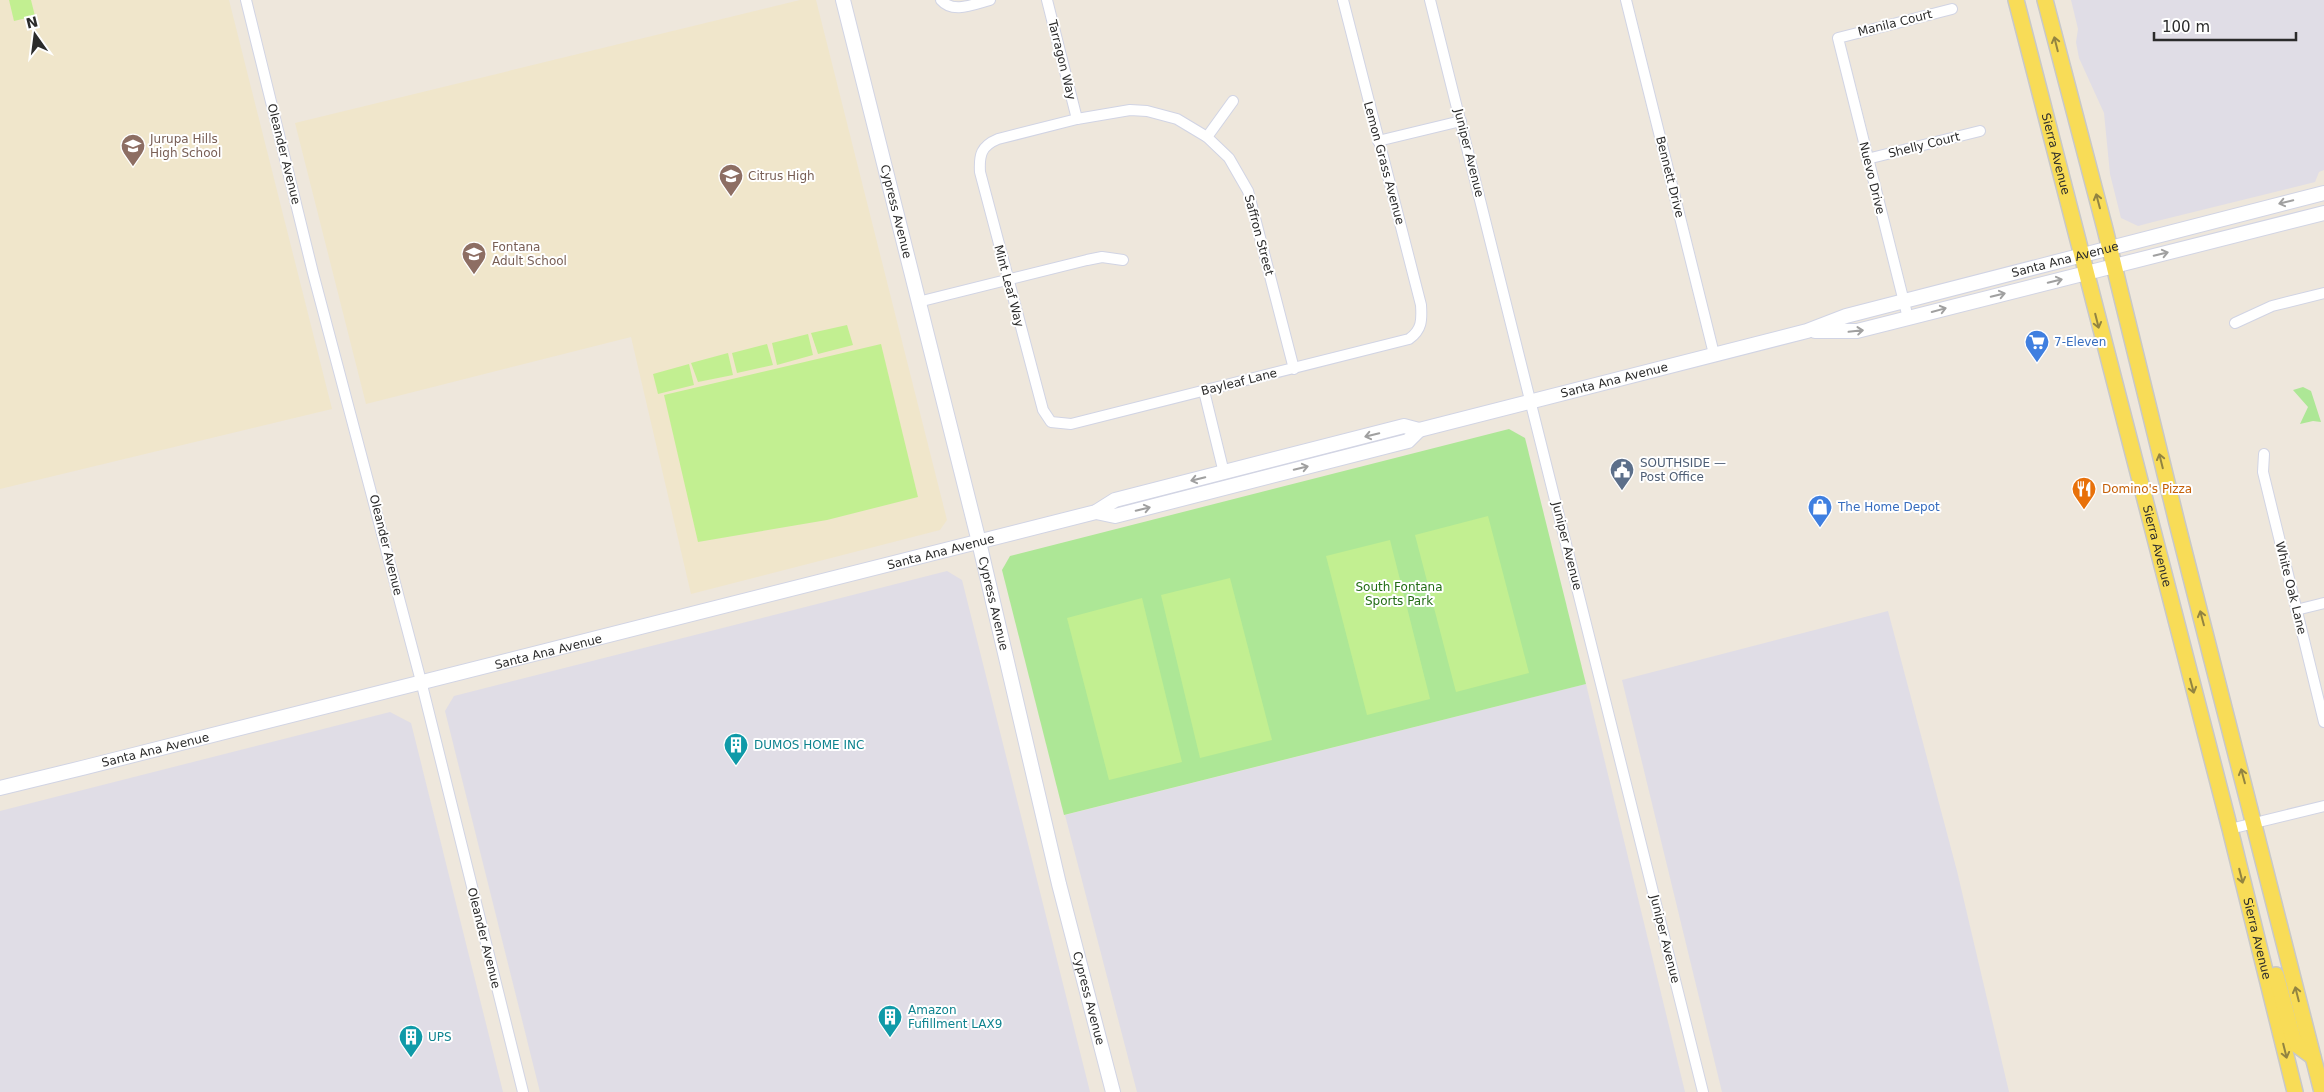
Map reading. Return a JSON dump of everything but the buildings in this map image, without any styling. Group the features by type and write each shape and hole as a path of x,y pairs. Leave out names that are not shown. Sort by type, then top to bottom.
{"main road":[{"name":"Sierra Avenue","path":"2016,0 2080,256 2230,828 2295,1092"},
{"name":"Sierra Avenue","path":"2045,0 2322,1092"},
{"path":"2253,926 2272,961 2293,1038 2298,1046 2313,1057"}],"street":[{"name":"Oleander Avenue","path":"246,0 313,273 422,685 523,1092"},
{"name":"Cypress Avenue","path":"843,0 979,542 1059,884 1112,1092"},
{"path":"943,2 956,8 990,0"},
{"name":"Tarragon Way","path":"1047,0 1077,119"},
{"name":"Lemon Grass Avenue","path":"1343,0 1421,305 1421,326"},
{"name":"Juniper Avenue","path":"1430,0 1703,1092"},
{"name":"Bennett Drive","path":"1626,0 1714,354"},
{"name":"Manila Court","path":"1838,38 1952,9"},
{"name":"Nuevo Drive","path":"1838,38 1908,318"},
{"path":"1206,137 1233,101"},
{"name":"Saffron Street","path":"984,147 998,139 1077,119 1114,112 1147,111 1177,120 1206,137 1229,158 1248,191 1294,369"},
{"path":"1378,141 1461,121"},
{"name":"Shelly Court","path":"1867,159 1980,131"},
{"name":"Mint Leaf Way","path":"984,147 980,155 980,172 1042,410 1051,422"},
{"name":"Santa Ana Avenue","path":"1096,512 1115,516 1408,441 1420,430 1531,400 1807,331 1846,316 2324,193"},
{"name":"Santa Ana Avenue","path":"1807,331 1857,332 2324,213"},
{"path":"918,302 1102,257 1123,260"},
{"path":"2235,323 2272,306 2324,293"},
{"name":"Bayleaf Lane","path":"1051,422 1071,424 1294,369 1409,339 1416,334 1421,326"},
{"path":"1204,391 1224,473"},
{"name":"Santa Ana Avenue","path":"0,788 422,685 1096,512 1115,500 1404,426 1420,430"},
{"name":"White Oak Lane","path":"2264,454 2263,472 2324,722"},
{"path":"2296,610 2324,602"},
{"path":"2230,828 2324,806"}],"shaded area":[{"name":"Jurupa Hills High School","path":"0,0 229,0 332,409 0,489"},
{"name":"Citrus High","path":"800,0 816,0 947,520 940,530 691,594 631,337 366,404 295,123"},
{"path":"2071,0 2324,0 2324,170 2319,172 2315,182 2138,226 2121,218 2110,174 2104,113 2079,58 2076,42 2078,29"},
{"path":"947,571 962,580 1090,1092 540,1092 445,711 454,696"},
{"path":"1888,611 1957,871 2009,1092 1722,1092 1622,680"},
{"path":"1586,684 1685,1092 1137,1092 1065,815"},
{"path":"390,712 411,723 503,1092 0,1092 0,811"}],"green space":[{"path":"9,0 31,0 35,16 14,21"},
{"path":"847,325 853,345 818,354 811,333"},
{"path":"808,334 813,355 777,365 772,343"},
{"path":"767,344 773,365 737,373 732,353"},
{"path":"881,344 918,497 827,520 698,542 664,395"},
{"path":"728,353 733,375 698,382 691,363"},
{"path":"689,364 694,385 658,394 653,374"},
{"path":"2303,387 2311,391 2321,422 2313,421 2300,424 2308,407 2293,390"},
{"name":"South Fontana Sports Park","path":"1509,429 1525,438 1586,684 1064,815 1002,570 1010,556"},
{"path":"1488,516 1529,673 1456,692 1415,535"},
{"path":"1390,540 1430,699 1367,715 1326,556"},
{"path":"1230,578 1272,740 1200,758 1161,595"},
{"path":"1142,598 1182,762 1109,780 1067,618"}],"place":[{"name":"Jurupa Hills High School","path":"133,167"},
{"name":"Citrus High","path":"731,197"},
{"name":"Fontana Adult School","path":"474,275"},
{"name":"7-Eleven","path":"2037,363"},
{"name":"SOUTHSIDE — Post Office","path":"1622,491"},
{"name":"Domino's Pizza","path":"2084,510"},
{"name":"The Home Depot","path":"1820,528"},
{"name":"DUMOS HOME INC","path":"736,766"},
{"name":"Amazon Fufillment LAX9","path":"890,1038"},
{"name":"UPS","path":"411,1058"}]}
